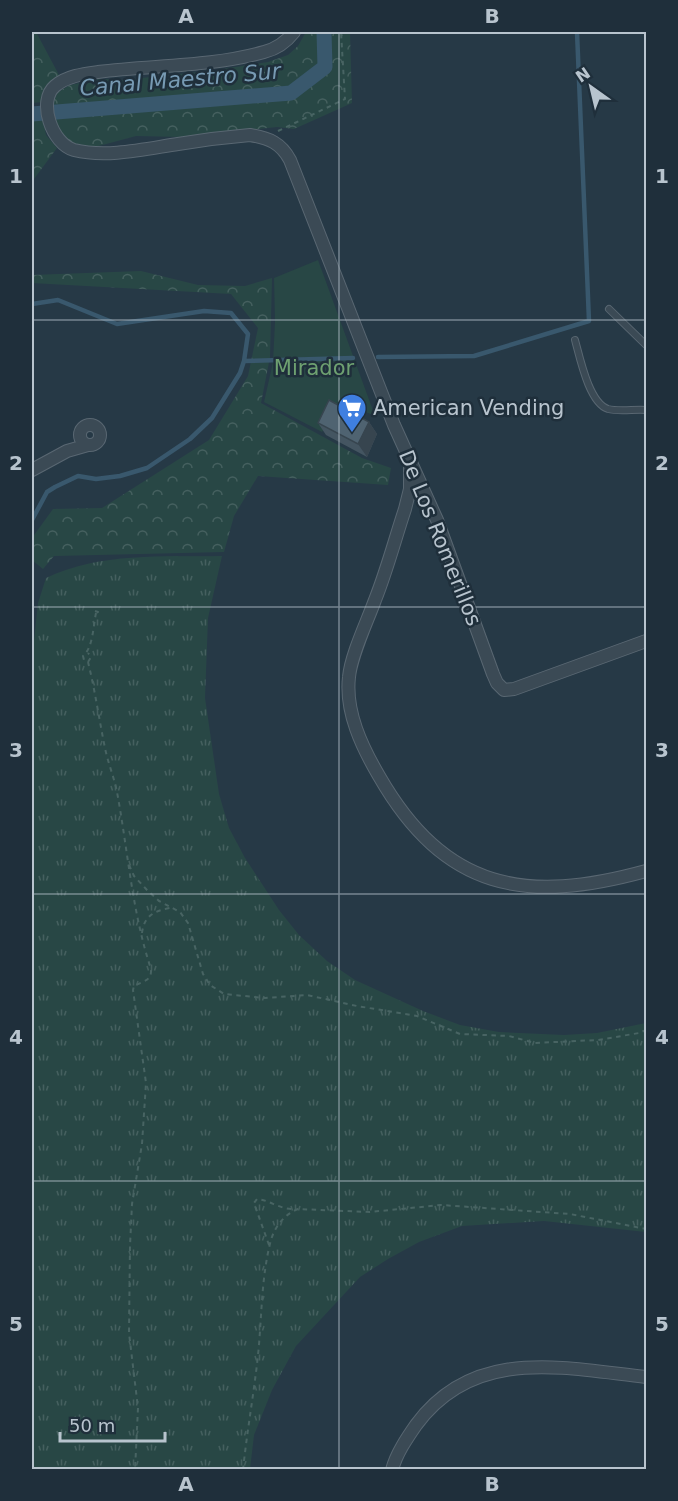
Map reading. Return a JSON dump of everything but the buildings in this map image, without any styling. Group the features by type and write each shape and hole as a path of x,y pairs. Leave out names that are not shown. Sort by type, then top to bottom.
{"street":[{"path":"265,137 250,135 175,144 130,143 96,152 74,150 65,146 54,133 50,124 47,102 54,87 71,77 198,63 265,52 278,46 294,32"},
{"name":"De Los Romerillos","path":"265,137 279,145 285,152 296,176 409,460 437,520 493,674 504,690 514,689 646,641"},
{"path":"32,470 67,451 94,445 99,441 101,435 99,429 94,425 87,425 67,451"},
{"path":"80,433 81,440 88,445"},
{"path":"409,460 410,489 405,509 393,551 349,677 350,704 358,734 368,758 399,810 438,850 465,868 498,881 551,888 587,885 646,871"},
{"path":"392,1470 406,1439 425,1413 448,1394 474,1378 503,1369 528,1367 646,1377"}],"lane":[{"path":"609,309 646,345"},
{"path":"575,340 591,390 597,401 607,408 646,410"}],"path":[{"path":"265,137 345,99 341,32"},
{"path":"96,613 88,653 91,657 88,662 105,749 117,793 126,859 151,974 148,979 134,986 132,999 137,1016 146,1083 142,1144 132,1204 129,1266 129,1333 138,1408 135,1470"},
{"path":"88,653 83,656 85,662 88,662"},
{"path":"126,859 134,876 147,890 159,901 180,912 188,922 203,975 210,985 224,994 265,998 307,995 417,1016 460,1034 509,1036 535,1043 598,1040 646,1030"},
{"path":"142,936 147,916 158,910 172,907"},
{"path":"270,1248 254,1203 257,1199 288,1210 370,1212 441,1204 570,1214 646,1229"},
{"path":"243,1470 270,1248 275,1229 283,1219 298,1209"}],"green space":[{"path":"32,32 36,32 59,75 44,93 42,102 32,103"},
{"path":"306,32 350,32 352,103 294,129 277,127 183,137 136,136 95,147 80,146 68,141 61,135 53,120 53,102 58,92 70,85 100,79 122,80 210,71 268,62 288,55 298,46"},
{"path":"43,119 46,135 57,148 32,179 32,120"},
{"name":"Mirador","path":"318,260 375,416 340,401 322,432 264,402 273,362 274,278"},
{"path":"141,271 198,285 245,286 272,278 270,357 261,403 362,458 391,468 388,485 258,476 234,516 224,552 54,556 43,569 32,560 32,538 53,509 102,508 209,440 248,376 258,328 231,294 32,283 32,275"},
{"path":"222,556 208,618 205,698 219,794 229,828 245,858 279,910 299,935 327,961 355,980 423,1011 460,1025 499,1032 564,1035 597,1033 646,1023 646,1232 544,1221 462,1226 419,1242 388,1259 360,1277 296,1346 272,1390 254,1435 250,1469 32,1469 32,659 38,603 46,578 88,564 132,558"}],"waterway":[{"name":"Canal Maestro Sur","path":"32,114 291,93 325,67 324,32"},
{"path":"378,357 474,356 589,321 577,32"},
{"path":"32,304 58,300 117,324 204,311 231,313 248,334 244,361 353,358"},
{"path":"32,520 47,492 55,487 78,476 96,479 120,476 147,468 190,439 212,418 240,373 244,361"}],"place":[{"name":"American Vending","path":"352,434"}]}
